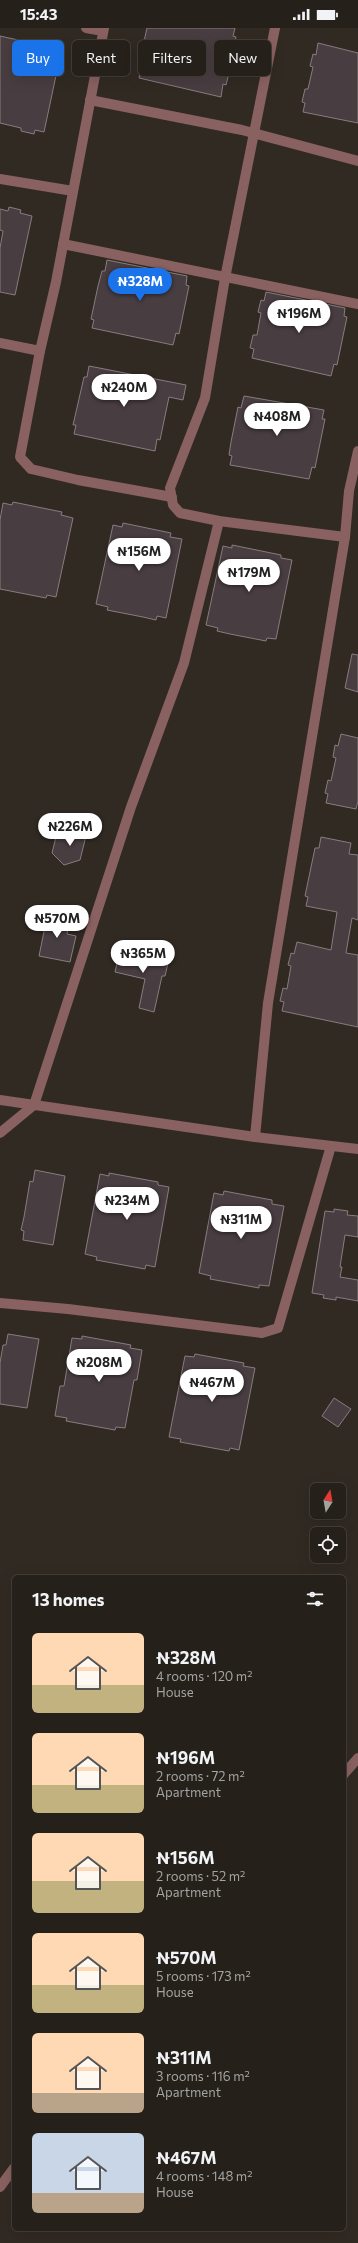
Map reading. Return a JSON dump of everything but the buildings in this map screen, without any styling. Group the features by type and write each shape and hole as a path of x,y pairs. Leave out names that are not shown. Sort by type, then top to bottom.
{"street":[{"path":"86,28 103,29 63,244 40,351 20,458 31,470 172,497"},
{"path":"275,28 256,134 226,278 206,398 170,488 173,505 180,513 219,521 345,536"},
{"path":"90,100 256,134 358,161"},
{"path":"0,179 73,191"},
{"path":"63,244 358,304"},
{"path":"0,343 40,351"},
{"path":"255,1136 268,1003 345,536 354,491 358,451"},
{"path":"0,1133 34,1105 131,807 184,663 219,521"},
{"path":"0,1100 358,1149"},
{"path":"0,1303 68,1309 262,1332 278,1328 331,1146"},
{"path":"346,1772 358,1758"},
{"path":"0,2187 12,2171"}]}
